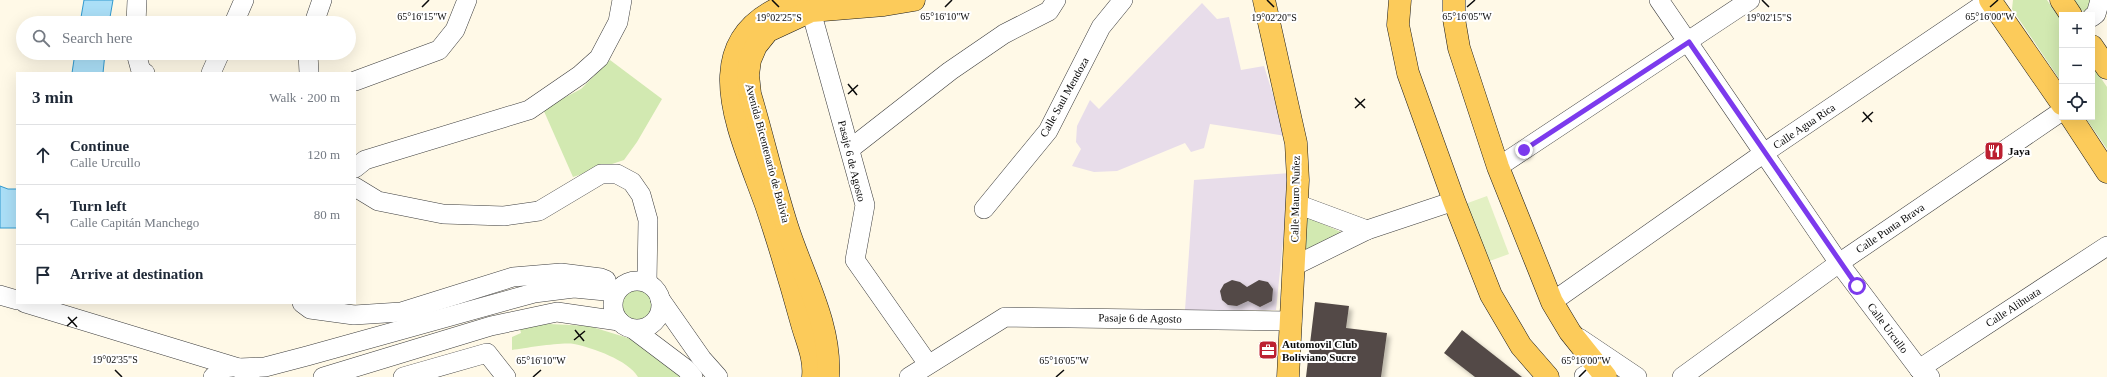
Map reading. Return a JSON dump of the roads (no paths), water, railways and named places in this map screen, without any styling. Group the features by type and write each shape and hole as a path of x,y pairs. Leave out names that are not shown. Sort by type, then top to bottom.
{"main road":[{"name":"Avenida Bicentenario de Bolivia","path":"813,377 811,354 765,205 744,149 730,89 734,54 740,42 755,22 766,13 805,5 884,5 914,0"},
{"name":"Calle Mauro Nuñez","path":"1264,0 1296,143 1298,180 1288,377"},
{"path":"1400,0 1398,25 1408,73 1454,201 1491,295 1521,346 1548,377"},
{"path":"1454,0 1454,18 1459,48 1498,166 1552,302 1570,332 1599,371"},
{"path":"2061,0 2069,12"},
{"path":"1986,1 2059,100"},
{"name":"Avenida Bicentenario de Bolivia","path":"805,5 768,31 756,46 750,60 748,75 750,94 787,226 825,339 828,358 828,377"},
{"path":"2093,48 2107,68"},
{"path":"2073,120 2107,172"}],"street":[{"path":"136,16 137,0"},
{"path":"237,16 244,0"},
{"path":"316,16 322,0"},
{"path":"356,81 439,50 455,30 466,0"},
{"path":"356,167 364,160 529,110 580,75 599,58 618,22 622,0"},
{"path":"850,149 950,71 1004,34 1048,11 1056,0"},
{"name":"Calle Saul Mendoza","path":"984,209 1048,131 1101,27 1113,10 1123,0"},
{"name":"Calle Urcullo","path":"1659,0 1839,263 1924,373"},
{"path":"1498,166 1689,42 1750,0"},
{"path":"2095,15 2100,0"},
{"name":"Calle Agua Rica","path":"1552,302 1764,153 1986,1"},
{"name":"Pasaje 6 de Agosto","path":"805,5 850,149 865,205 855,260 928,364"},
{"path":"138,60 141,71 143,72"},
{"path":"211,72 217,60"},
{"path":"308,60 309,72"},
{"name":"Calle Punta Brava","path":"1682,377 1839,263 2059,113"},
{"path":"356,188 378,201 444,214 504,216 538,211 601,174 617,174 632,182 641,195 648,220 647,282"},
{"path":"1294,266 1367,230 1454,201"},
{"path":"1296,204 1367,230"},
{"name":"Calle Alihuata","path":"1924,373 2107,246"},
{"path":"303,304 310,309 354,315 401,312 513,277 561,273 601,278 618,289"},
{"path":"213,377 224,368 241,371 265,367 534,293 574,288 618,289 633,281 647,282 653,286 660,299 702,359 718,377"},
{"path":"618,289 612,307 626,325 686,368 693,377"},
{"path":"0,295 16,300"},
{"path":"323,377 491,326 557,312 641,329 654,321 659,314 660,299"},
{"path":"28,304 241,371"},
{"name":"Pasaje 6 de Agosto","path":"908,377 1005,317 1292,321"},
{"path":"1570,332 1599,371 1638,377"},
{"path":"403,377 487,352 506,377"}],"water":[{"path":"84,0 113,0 110,16 81,16"},
{"path":"74,60 104,60 103,72 72,72"},
{"path":"0,186 8,189 16,189 16,228 0,228"}],"place":[{"name":"Jaya","path":"1994,151"},
{"name":"Automovil Club Boliviano Sucre","path":"1268,350"}]}
